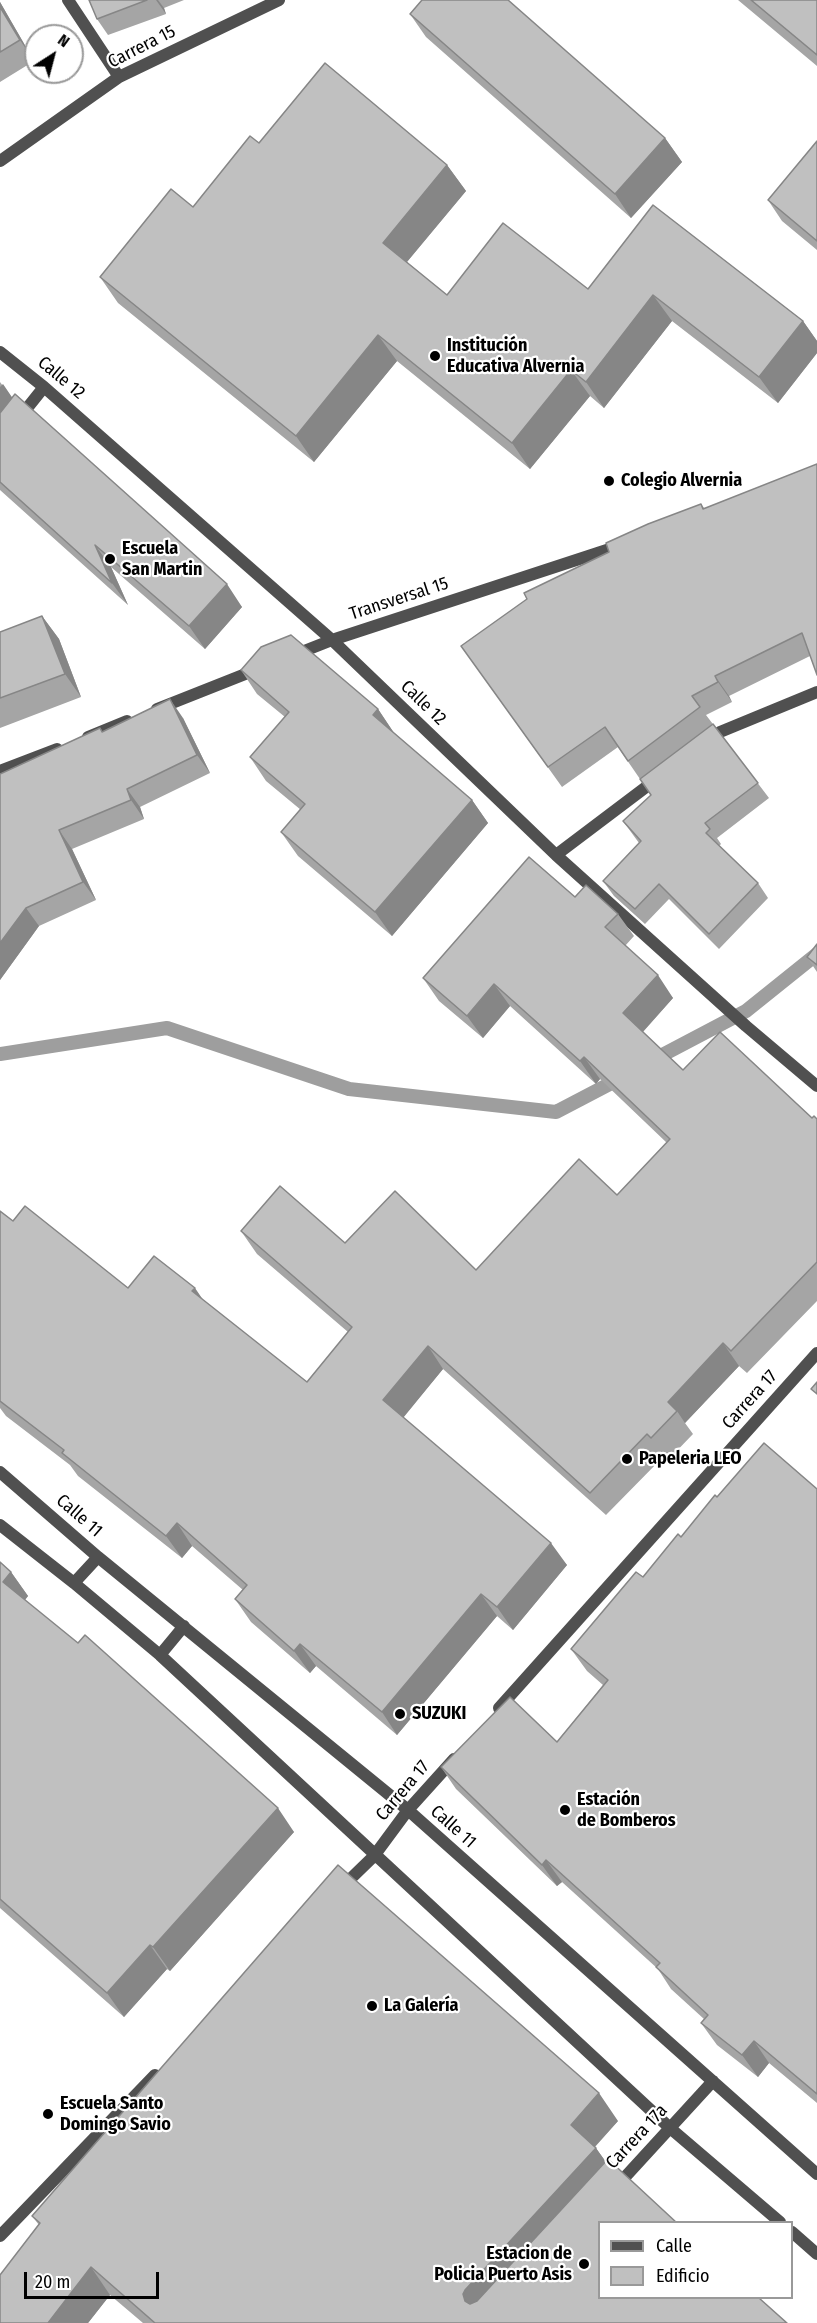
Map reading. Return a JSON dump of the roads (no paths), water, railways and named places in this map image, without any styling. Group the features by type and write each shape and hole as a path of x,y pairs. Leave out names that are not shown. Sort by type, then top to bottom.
{"street":[{"path":"68,0 119,77"},
{"name":"Carrera 15","path":"0,161 119,77 279,0"},
{"name":"Calle 12","path":"0,352 44,387 332,640 556,855 746,1026 817,1086"},
{"path":"0,442 44,387"},
{"name":"Transversal 15","path":"288,658 332,640 636,540"},
{"path":"0,771 266,666"},
{"path":"702,746 720,732 817,692"},
{"path":"556,855 665,773"},
{"name":"Carrera 17","path":"495,1714 817,1353"},
{"name":"Calle 11","path":"0,1472 98,1557 408,1810 817,2174"},
{"path":"0,1525 160,1655 374,1856 670,2128 778,2221"},
{"path":"74,1583 98,1557"},
{"path":"160,1655 184,1626"},
{"name":"Carrera 17","path":"334,1896 374,1856 408,1810 463,1749"},
{"path":"0,2236 163,2067"},
{"name":"Carrera 17a","path":"608,2196 713,2081"},
{"path":"793,2233 817,2254"}],"waterway":[{"path":"651,1061 746,1011 817,954"},
{"path":"0,1054 167,1028 349,1089 556,1112 621,1078"}],"place":[{"name":"Institución Educativa Alvernia","path":"435,356"},
{"name":"Colegio Alvernia","path":"609,481"},
{"name":"Escuela San Martin","path":"110,559"},
{"name":"Papeleria LEO","path":"627,1459"},
{"name":"SUZUKI","path":"400,1714"},
{"name":"Estación de Bomberos","path":"565,1810"},
{"name":"La Galería","path":"372,2006"},
{"name":"Escuela Santo Domingo Savio","path":"48,2114"},
{"name":"Estacion de Policia Puerto Asis","path":"584,2264"}]}
